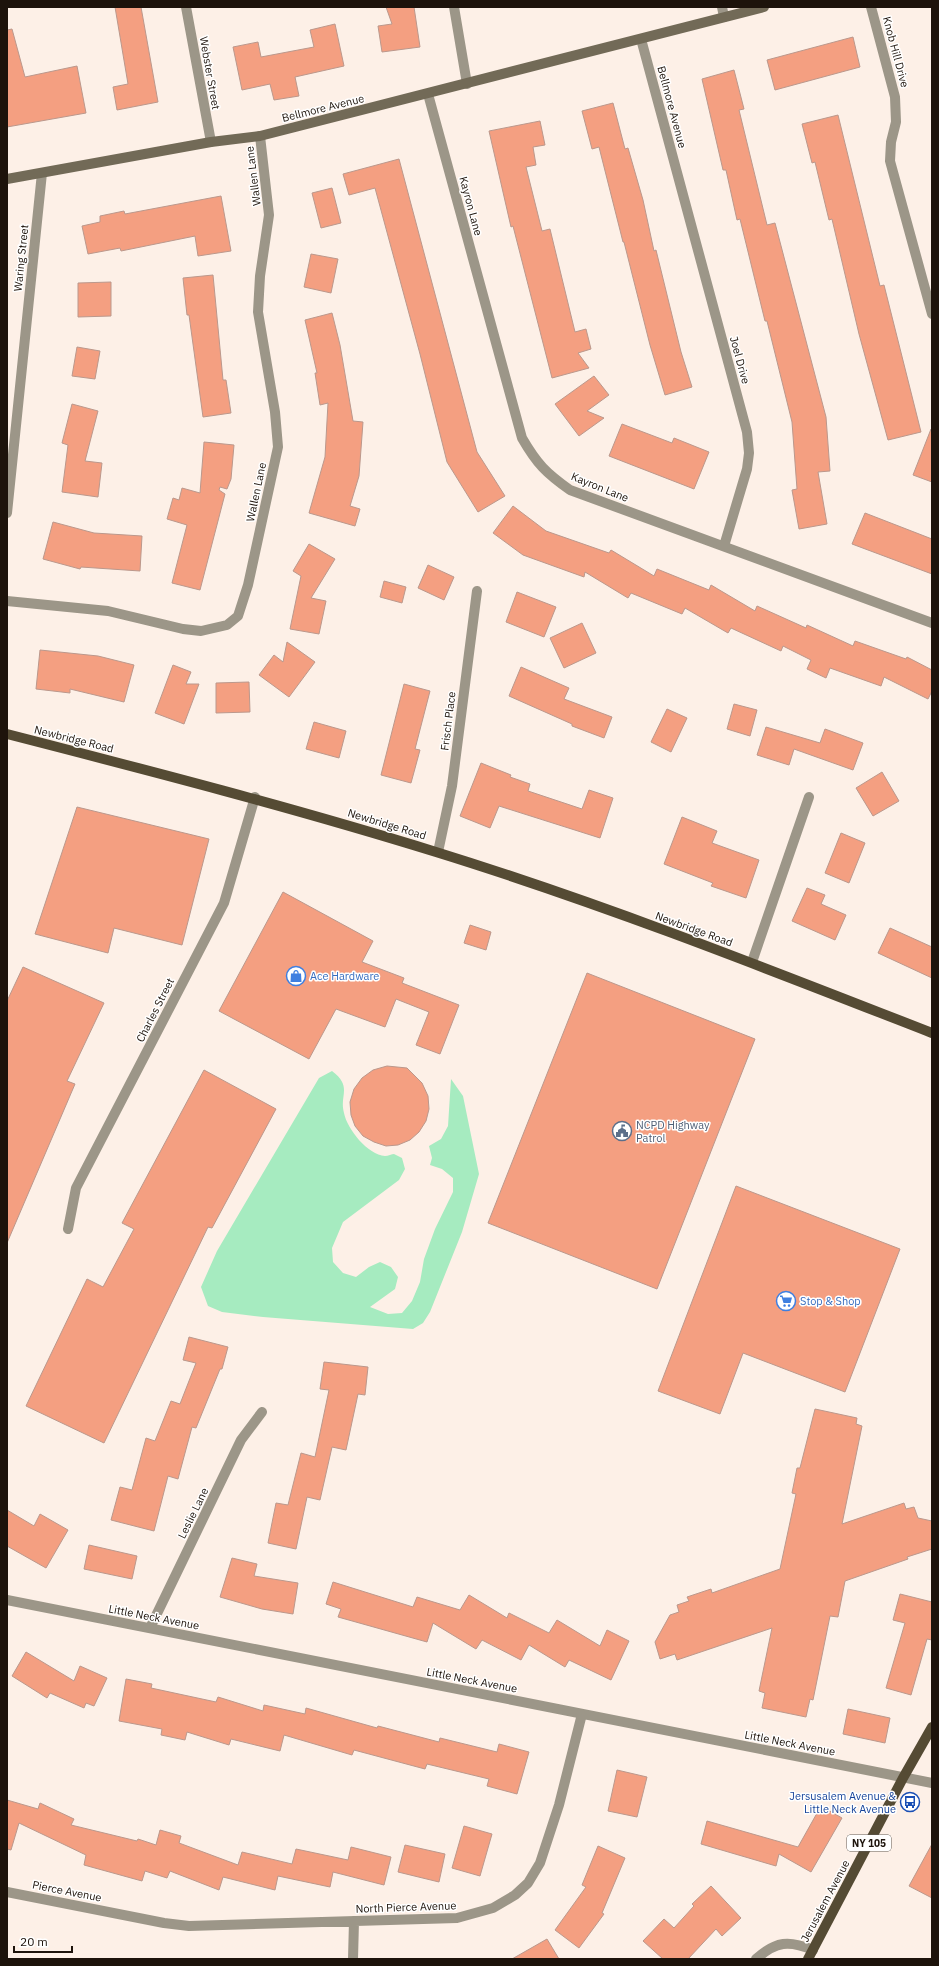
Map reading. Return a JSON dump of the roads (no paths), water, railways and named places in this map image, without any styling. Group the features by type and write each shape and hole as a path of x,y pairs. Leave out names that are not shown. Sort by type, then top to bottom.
{"main road":[{"name":"Bellmore Avenue","path":"7,179 211,142 260,136 467,84 641,38 723,12 764,7"},
{"name":"Newbridge Road","path":"7,734 255,798 438,852 574,898 752,962 932,1033"},
{"name":"Jerusalem Avenue","path":"808,1959 903,1778 932,1727"}],"street":[{"name":"Webster Street","path":"186,7 211,142"},
{"path":"454,7 467,84"},
{"name":"Knob Hill Drive","path":"871,7 896,97 896,122 891,142 890,161 932,314"},
{"name":"Bellmore Avenue","path":"641,38 680,182"},
{"name":"Kayron Lane","path":"428,94 522,438 535,460 547,474 570,490 932,623"},
{"name":"Wallen Lane","path":"7,600 108,611 183,629 201,631 227,625 238,616 248,585 278,447 275,412 258,312 260,276 269,216 260,136"},
{"name":"Waring Street","path":"7,513 42,173"},
{"name":"Joel Drive","path":"680,182 747,432 749,453 747,469 724,546"},
{"name":"Frisch Place","path":"438,852 452,786 477,591"},
{"path":"752,962 810,797"},
{"name":"Charles Street","path":"68,1229 76,1188 224,903 255,798"},
{"name":"Leslie Lane","path":"150,1628 242,1440 262,1412"},
{"name":"Little Neck Avenue","path":"7,1600 932,1783"},
{"name":"North Pierce Avenue","path":"123,1914 164,1923 189,1926 457,1918 493,1908 515,1895 528,1883 540,1863 559,1805 582,1714"},
{"name":"Pierce Avenue","path":"7,1892 123,1914"},
{"path":"353,1959 354,1921"},
{"path":"756,1959 773,1947 788,1943 794,1943 813,1950"}],"place":[{"name":"Ace Hardware","path":"296,976"},
{"name":"NCPD Highway Patrol","path":"622,1131"},
{"name":"Stop & Shop","path":"786,1301"},
{"name":"Jersusalem Avenue & Little Neck Avenue","path":"910,1802"}]}
